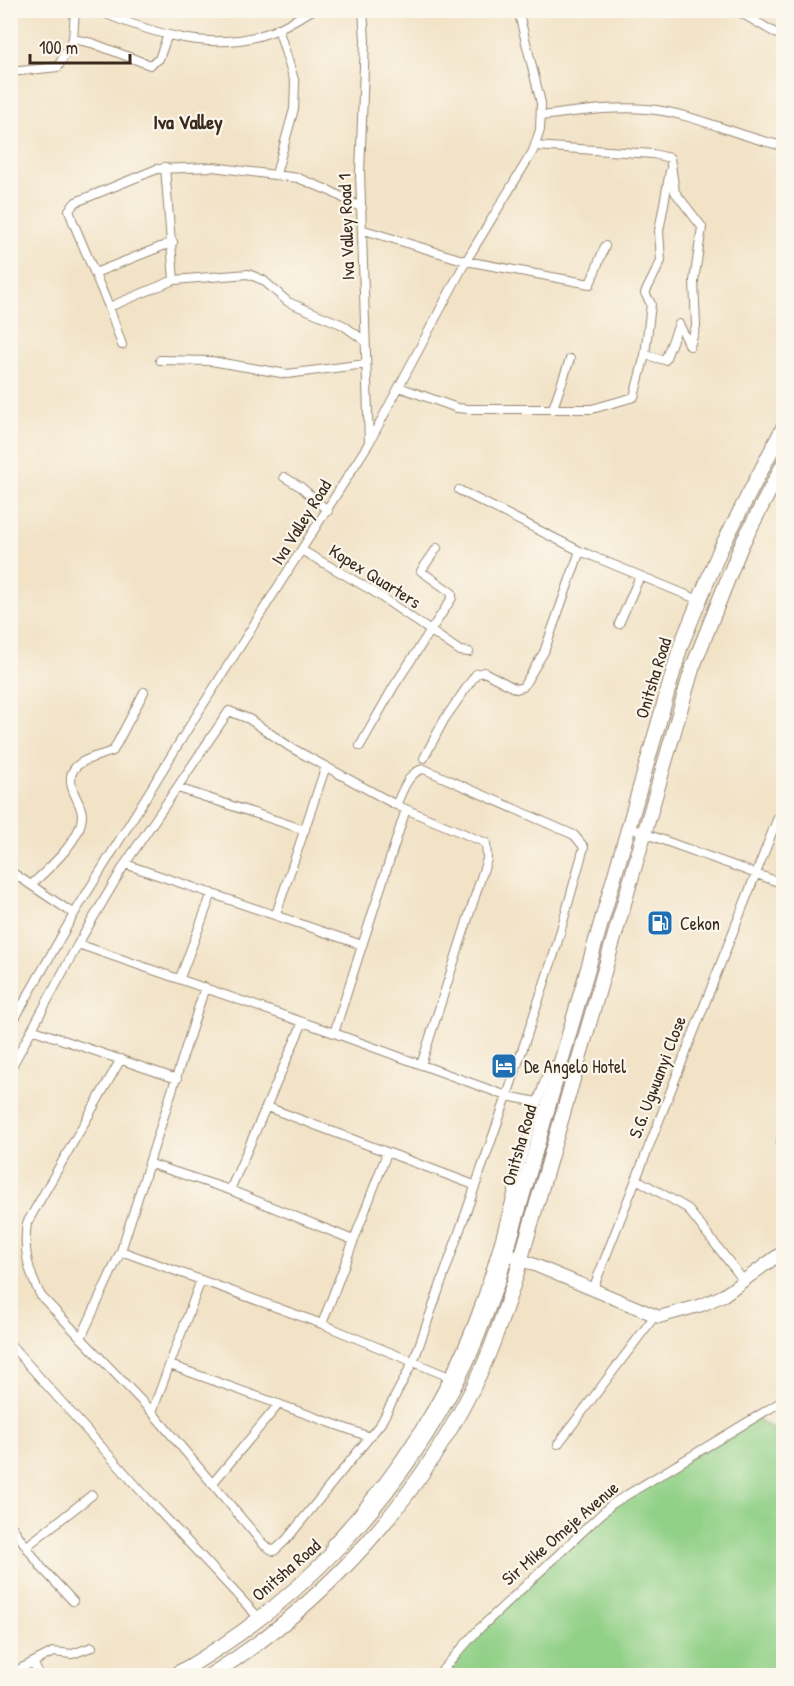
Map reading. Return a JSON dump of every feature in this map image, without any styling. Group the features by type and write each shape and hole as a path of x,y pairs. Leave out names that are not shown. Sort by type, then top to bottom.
{"main road":[{"name":"Onitsha Road","path":"173,1676 259,1618 330,1558 391,1486 426,1434 473,1347 507,1253 627,827 681,645 720,550 783,426"},
{"name":"Onitsha Road","path":"209,1676 248,1650 300,1610 346,1565 399,1504 441,1442 481,1371 521,1260 692,669 741,546 783,463"},
{"path":"507,1253 654,1317 702,1305 724,1295 783,1251"}],"street":[{"path":"10,72 58,67 72,39 75,10"},
{"path":"96,10 167,37 226,41 245,39 278,28 313,10"},
{"name":"Iva Valley Road 1","path":"363,10 365,40 362,208 369,443"},
{"name":"Iva Valley Road","path":"10,1027 74,914 369,443 466,261 535,146 541,116 533,66 518,10"},
{"path":"736,10 783,38"},
{"path":"276,174 294,109 295,83 278,28"},
{"path":"72,39 93,43 153,65 159,59 167,37"},
{"path":"541,116 599,110 646,109 676,114 783,146"},
{"path":"535,146 653,154 670,158 672,161 675,192 702,227 694,281 696,326 690,346 679,324 665,360 645,355"},
{"path":"399,387 458,408 598,409 634,397 645,355 651,304 645,293 661,261 659,231 672,161"},
{"path":"122,345 73,222 69,210 72,205 108,188 165,167 213,167 276,174 319,187 362,208"},
{"path":"165,167 174,280"},
{"path":"364,230 466,261 591,284 605,246"},
{"path":"95,273 172,242"},
{"path":"109,308 174,280 248,274 263,280 288,302 343,325 366,341"},
{"path":"553,408 570,358"},
{"path":"160,360 212,361 287,374 366,364"},
{"path":"284,477 301,487 328,511"},
{"path":"459,490 580,550 699,600"},
{"name":"Kopex Quarters","path":"360,746 429,630 451,601 452,593 421,571 437,548"},
{"path":"424,758 444,720 476,674 484,672 516,689 523,687 544,652 580,550"},
{"name":"Kopex Quarters","path":"303,551 370,590 460,651 469,652"},
{"path":"619,624 640,576"},
{"path":"31,885 57,861 81,821 82,813 70,783 72,771 79,764 113,751 144,692"},
{"path":"10,1070 34,1030 78,944 125,864 229,711 249,719 291,747 396,805 486,843 488,849 420,1065"},
{"path":"276,914 326,766"},
{"path":"121,1059 27,1223 25,1238 31,1278 41,1296 152,1412 264,1545 274,1551 286,1540 381,1423 414,1360 507,1096 555,951 584,847 574,835 424,769 410,777 396,805"},
{"path":"178,788 305,830"},
{"name":"S.G. Ugwuanyi Close","path":"593,1289 638,1180 783,802"},
{"path":"334,1033 406,809"},
{"path":"627,827 783,884"},
{"path":"125,864 362,945"},
{"path":"11,873 74,914"},
{"path":"180,978 212,893"},
{"path":"78,944 180,978 507,1096 537,1102"},
{"path":"81,1338 121,1251 151,1164 205,987"},
{"path":"230,1190 303,1022"},
{"path":"34,1030 177,1078"},
{"path":"330,1558 331,1543 389,1475 414,1437 447,1376 480,1305 537,1102 548,1071 554,1065 561,1066"},
{"path":"267,1107 474,1185"},
{"path":"783,1128 781,1142 783,1152"},
{"path":"322,1324 387,1153"},
{"path":"151,1164 230,1190 353,1240"},
{"path":"638,1180 687,1208 744,1281"},
{"path":"121,1251 322,1324 414,1360 447,1376"},
{"path":"152,1412 201,1280"},
{"path":"558,1444 654,1317"},
{"path":"10,1344 148,1499 259,1618"},
{"path":"170,1365 370,1437"},
{"name":"Sir Mike Omeje Avenue","path":"437,1676 521,1588 612,1504 783,1400"},
{"path":"212,1484 279,1404"},
{"path":"27,1546 92,1496"},
{"path":"10,1524 41,1567 73,1601"},
{"path":"10,1674 53,1652 72,1654 92,1647"},
{"path":"34,1663 39,1676"}],"green space":[{"path":"755,1417 783,1436 783,1675 442,1676 478,1630 612,1504"}],"place":[{"name":"Cekon","path":"660,923"},
{"name":"De Angelo Hotel","path":"504,1066"}],"district":[{"name":"Iva Valley","path":"188,121"}]}
